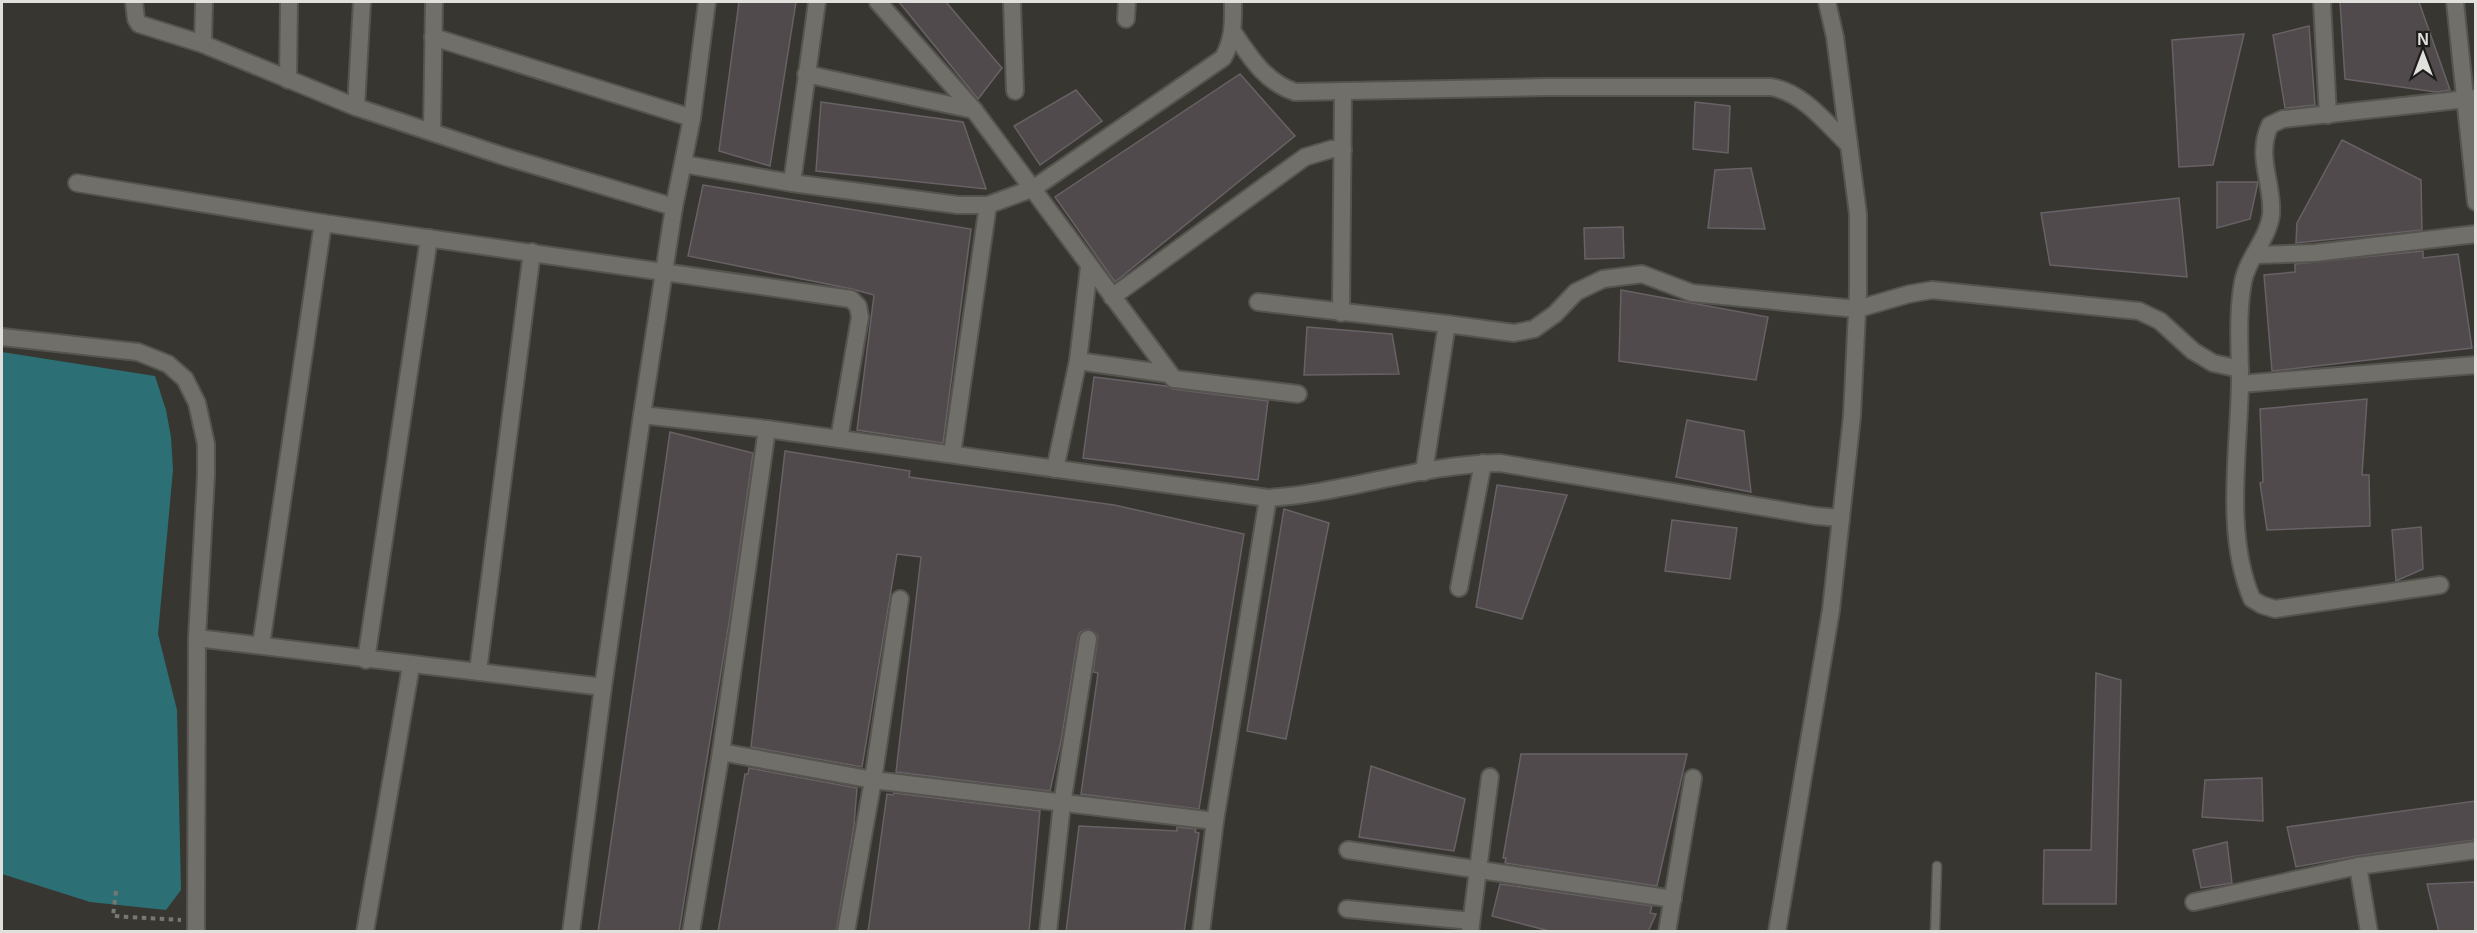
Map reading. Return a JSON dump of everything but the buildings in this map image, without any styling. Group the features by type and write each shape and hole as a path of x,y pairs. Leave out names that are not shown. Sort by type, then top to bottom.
{"street":[{"path":"135,2 136,19 139,24 203,44 357,108 503,156 674,207"},
{"path":"203,44 204,2"},
{"path":"288,80 290,2"},
{"path":"357,108 362,2"},
{"path":"432,131 434,2"},
{"path":"571,932 642,415 674,207 692,118 707,2"},
{"path":"792,183 817,2"},
{"path":"878,2 974,110 1174,380"},
{"path":"1012,2 1015,92"},
{"path":"1126,19 1127,2"},
{"path":"683,164 792,183 957,205 988,205 1034,188 1223,57 1230,46 1233,32 1233,2"},
{"path":"1777,932 1831,610 1852,416 1857,309 1858,214 1835,37 1827,2"},
{"path":"2322,2 2328,115"},
{"path":"2455,2 2471,99 2475,202"},
{"path":"1233,32 1258,68 1280,87 1295,92 1558,87 1771,87 1787,90 1797,96 1849,145"},
{"path":"433,37 692,118"},
{"path":"806,75 974,110"},
{"path":"1341,314 1344,92"},
{"path":"2440,585 2275,609 2252,599 2237,537 2234,508 2240,377 2239,321 2243,280 2266,232 2271,214 2263,152 2270,125 2283,119 2471,99"},
{"path":"1112,297 1305,156 1332,149 1344,150"},
{"path":"77,183 322,222 851,299 858,306 860,317 838,439"},
{"path":"951,454 988,205"},
{"path":"261,645 322,222"},
{"path":"2254,255 2305,254 2475,234"},
{"path":"366,660 429,238"},
{"path":"478,671 532,252"},
{"path":"1055,469 1078,361 1089,267"},
{"path":"1258,302 1341,314 1514,333 1534,329 1555,314 1576,292 1603,279 1642,274 1692,293 1857,309 1932,290 2139,311 2160,321 2193,351 2240,377 2475,365"},
{"path":"1424,472 1447,324"},
{"path":"2,337 138,352 168,364 185,380 197,403 206,444 197,638 196,926"},
{"path":"1078,361 1169,374 1174,380 1298,394"},
{"path":"642,415 767,429 1268,498 1298,496 1483,463 1512,464 1816,516 1841,518"},
{"path":"691,932 721,752 767,429"},
{"path":"1459,588 1483,463"},
{"path":"1201,932 1215,821 1268,498"},
{"path":"846,932 873,780 900,599"},
{"path":"197,638 411,666 478,671 603,687"},
{"path":"1048,932 1062,804 1088,639"},
{"path":"365,932 411,666"},
{"path":"721,752 873,780 1215,821"},
{"path":"1347,909 1471,926 1490,777"},
{"path":"1667,932 1693,778"},
{"path":"1348,850 1673,899"},
{"path":"2194,902 2358,867 2475,850"},
{"path":"2358,867 2369,932"}],"lane":[{"path":"1935,932 1937,867"}],"path":[{"path":"117,891 114,916 196,926"}],"water":[{"path":"2,352 155,376 166,410 171,437 173,470 158,634 177,710 181,890 166,910 90,902 2,874"}]}
